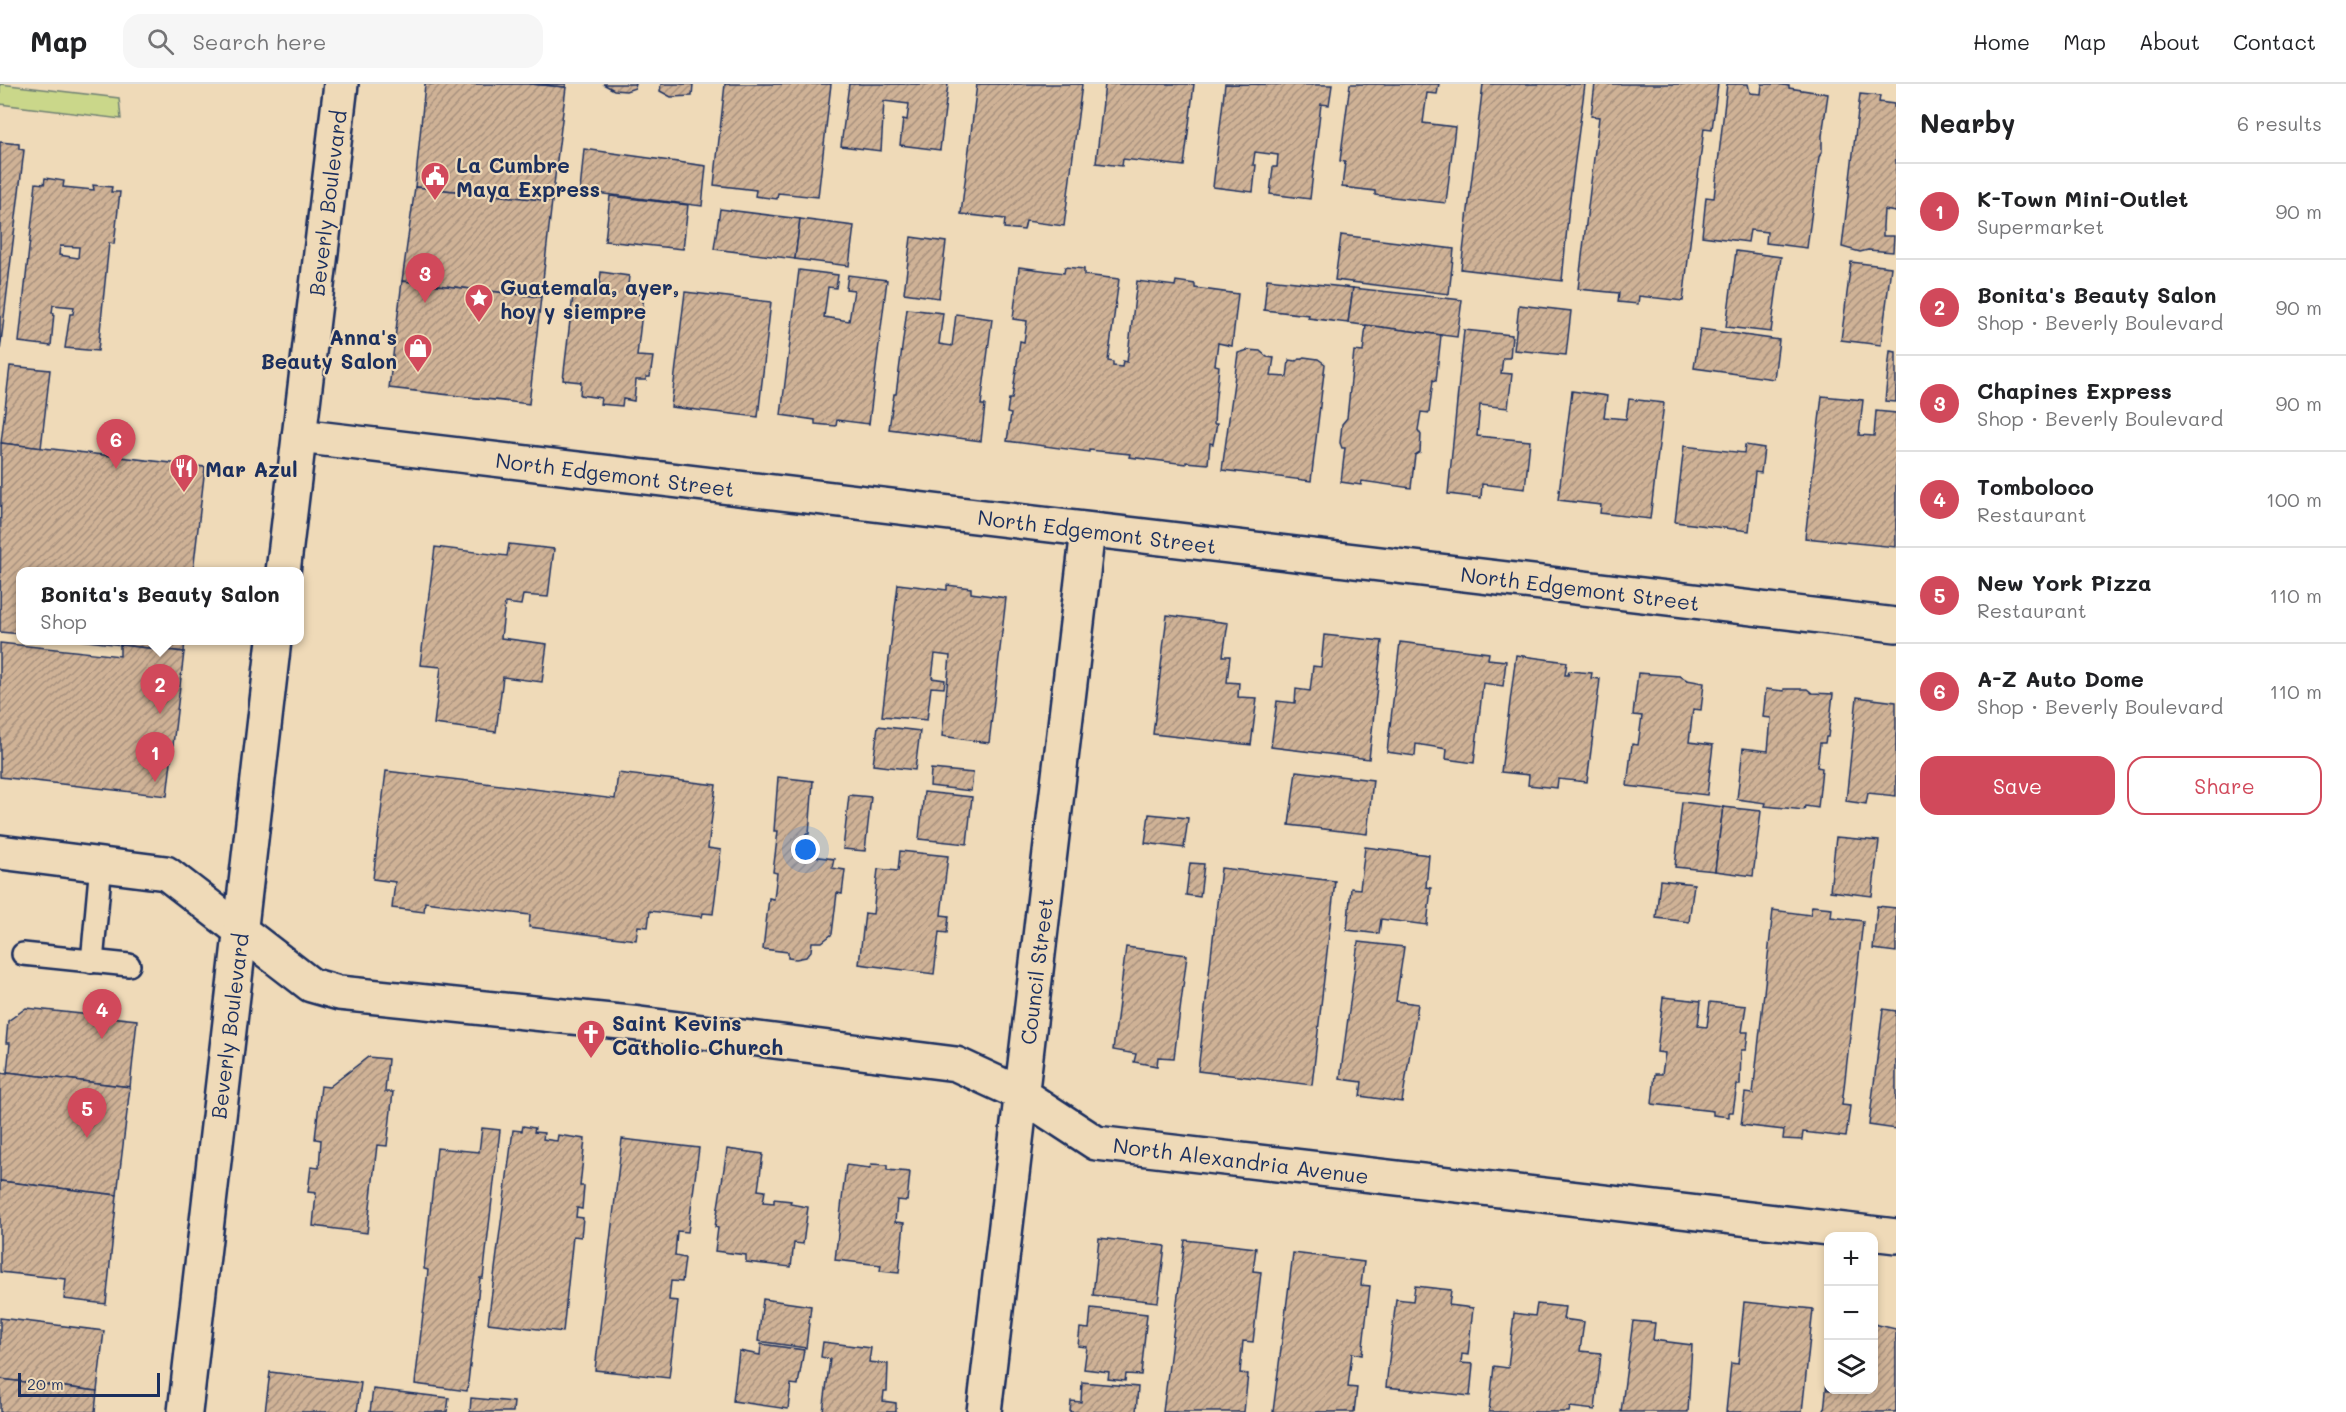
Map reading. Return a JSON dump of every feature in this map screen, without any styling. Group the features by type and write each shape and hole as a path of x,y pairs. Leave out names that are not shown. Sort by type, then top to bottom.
{"street":[{"name":"Beverly Boulevard","path":"284,567 341,84"},
{"name":"North Edgemont Street","path":"299,436 1896,625"},
{"name":"Council Street","path":"984,1412 1088,530"},
{"name":"Beverly Boulevard","path":"185,1412 273,645"},
{"name":"North Alexandria Avenue","path":"0,852 166,873 311,984 339,993 640,1024 956,1064 1021,1094 1096,1143 1896,1236"}],"lane":[{"path":"92,962 101,864"},
{"path":"23,954 129,965"}],"green space":[{"path":"0,84 119,98 121,119 0,104"}],"building":[{"path":"425,84 530,84 566,87 552,201 415,187"},
{"path":"530,84 566,84 566,87"},
{"path":"603,84 636,84 635,88 626,91 614,90"},
{"path":"661,84 693,84 692,96 671,97 660,91"},
{"path":"725,84 831,84 818,197 778,193 777,199 755,196 756,190 714,185"},
{"path":"849,84 948,84 940,150 900,145 903,119 907,120 909,104 884,101 881,151 841,146"},
{"path":"977,84 1082,84 1064,226 1026,221 1024,230 1004,228 1005,219 961,214"},
{"path":"1105,84 1194,84 1184,166 1123,159 1122,166 1096,163"},
{"path":"1225,84 1332,85 1329,105 1321,104 1310,199 1270,194 1273,167 1277,167 1278,155 1255,152 1253,192 1213,187"},
{"path":"1350,84 1439,84 1437,94 1427,93 1423,123 1455,127 1446,203 1375,195 1375,191 1342,187 1345,162 1340,161"},
{"path":"1483,84 1585,84 1562,281 1461,269"},
{"path":"1595,84 1718,84 1712,129 1704,128 1683,301 1639,296 1638,304 1618,302 1619,293 1578,289 1599,117 1591,116"},
{"path":"1727,84 1748,84 1750,93 1761,94 1762,84 1778,84 1828,94 1822,152 1819,157 1807,248 1766,243 1767,232 1750,230 1748,242 1702,236 1706,197 1714,198"},
{"path":"1860,94 1880,96 1879,102 1894,104 1896,107 1896,212 1884,210 1883,226 1883,236 1894,236 1893,252 1868,250 1860,252 1842,247"},
{"path":"0,142 19,144 19,149 24,150 0,351"},
{"path":"584,149 706,166 702,206 580,191"},
{"path":"45,178 64,181 63,187 94,190 93,185 112,187 111,192 120,192 114,244 109,243 98,351 65,348 70,314 73,314 74,307 53,305 51,346 19,342 36,183 44,184","holes":["60,246 79,247 78,258 59,255"]},
{"path":"415,187 552,201 541,297 402,281"},
{"path":"610,196 688,205 683,249 605,241"},
{"path":"720,209 800,219 795,259 714,249"},
{"path":"800,219 854,226 849,266 795,259"},
{"path":"1341,235 1454,249 1449,294 1335,280"},
{"path":"911,237 946,242 939,298 904,293"},
{"path":"1736,251 1781,257 1771,332 1726,327"},
{"path":"1851,262 1891,267 1881,345 1841,340"},
{"path":"1019,267 1064,273 1065,267 1084,269 1084,275 1119,279 1108,361 1113,362 1113,366 1122,367 1123,361 1127,362 1137,281 1175,286 1176,281 1195,284 1195,288 1238,294 1232,346 1218,343 1215,365 1219,366 1214,424 1217,424 1213,444 1210,443 1208,464 1186,462 1186,464 1129,457 1130,454 1089,450 1089,452 1007,441 1011,414 1007,413 1009,399 1012,399 1020,341 1024,342 1027,321 1013,319"},
{"path":"799,270 838,275 836,288 828,287 824,317 849,321 854,290 846,289 848,275 887,280 869,424 837,420 836,426 815,424 815,420 781,415"},
{"path":"601,272 629,276 627,293 644,295 637,356 653,357 650,377 646,377 646,380 636,380 634,401 623,399 622,406 600,404 601,398 580,395 581,382 563,380 574,287 599,290"},
{"path":"1267,279 1353,288 1348,323 1308,318 1309,315 1264,310"},
{"path":"402,281 541,297 529,404 389,388"},
{"path":"1353,288 1462,300 1457,337 1348,323"},
{"path":"685,292 771,302 758,417 671,407"},
{"path":"1519,305 1571,311 1566,355 1514,350"},
{"path":"907,309 943,313 939,344 952,346 956,314 992,319 981,405 985,405 981,441 889,429"},
{"path":"1366,325 1441,335 1436,381 1433,380 1429,413 1421,412 1418,430 1421,435 1420,452 1415,455 1411,488 1362,481 1361,485 1341,482 1345,448 1342,448 1340,443 1342,424 1347,418 1354,351 1363,352"},
{"path":"1700,329 1779,340 1774,379 1694,368"},
{"path":"1464,330 1512,335 1510,358 1503,358 1501,373 1512,374 1508,408 1480,405 1477,436 1530,441 1525,489 1482,484 1481,498 1448,494"},
{"path":"1248,350 1260,351 1267,357 1274,358 1271,376 1287,377 1289,360 1296,361 1304,357 1318,359 1325,364 1311,481 1222,470 1238,353"},
{"path":"1890,351 1896,352 1896,402 1885,401"},
{"path":"10,366 50,370 41,448 1,443"},
{"path":"1572,391 1607,396 1604,417 1626,419 1629,399 1664,403 1650,519 1600,513 1601,505 1558,500"},
{"path":"1822,396 1863,400 1859,435 1874,436 1876,411 1896,413 1896,547 1805,538"},
{"path":"1,443 205,467 194,567 16,567 16,634 0,632"},
{"path":"1745,445 1764,448 1761,473 1755,472 1749,531 1675,522 1684,446 1744,453"},
{"path":"509,544 554,549 548,597 523,595 521,605 505,603 501,638 547,644 542,682 503,677 496,732 434,724 441,667 420,665 435,547 507,556"},
{"path":"898,584 947,590 947,585 971,588 971,593 1006,598 989,743 942,736 950,656 935,654 932,678 945,680 944,688 931,687 927,720 882,716"},
{"path":"1167,615 1228,623 1223,656 1230,656 1227,682 1239,683 1238,697 1257,698 1251,745 1153,734"},
{"path":"1324,635 1382,641 1369,759 1271,747 1277,701 1295,703 1296,689 1310,691 1313,666 1321,667"},
{"path":"1400,642 1489,653 1488,659 1506,661 1503,686 1483,683 1474,763 1446,759 1447,749 1416,744 1415,756 1387,752"},
{"path":"0,643 120,656 120,645 184,652 167,796 0,777"},
{"path":"122,645 185,645 184,652"},
{"path":"1516,655 1567,662 1565,675 1568,675 1569,671 1592,673 1591,678 1600,679 1587,782 1558,779 1557,788 1528,785 1529,775 1501,772"},
{"path":"1638,673 1680,676 1687,680 1704,683 1701,710 1693,709 1689,742 1713,745 1707,795 1627,786 1632,744 1638,745 1642,716 1633,715"},
{"path":"1766,689 1784,691 1784,689 1807,689 1812,693 1833,694 1828,737 1825,743 1820,743 1817,767 1822,768 1818,808 1805,806 1804,810 1765,806 1766,803 1737,799 1743,748 1768,751 1771,718 1763,717"},
{"path":"1857,697 1896,702 1896,796 1868,793 1866,804 1846,801"},
{"path":"878,726 920,731 915,770 873,765"},
{"path":"931,769 973,773 971,791 930,786"},
{"path":"386,771 615,799 618,773 716,785 708,848 721,850 713,914 703,913 702,917 650,911 648,927 638,926 636,940 529,927 530,915 425,902 424,912 392,908 395,882 373,879"},
{"path":"1296,771 1373,780 1367,834 1289,825"},
{"path":"778,777 813,781 809,834 806,834 804,855 834,859 832,868 845,870 842,894 837,893 832,934 822,942 812,942 811,951 806,957 796,959 788,958 788,952 763,949 769,898 774,899 777,873 773,872 778,831 774,831"},
{"path":"924,792 972,797 967,844 919,839"},
{"path":"849,795 871,797 865,851 843,849"},
{"path":"1682,802 1723,807 1715,871 1675,867"},
{"path":"1723,807 1761,811 1753,876 1715,871"},
{"path":"1149,814 1188,818 1184,848 1145,843"},
{"path":"1836,837 1879,841 1872,896 1830,891"},
{"path":"1365,847 1429,855 1426,887 1431,888 1427,925 1381,919 1379,934 1347,930 1351,888 1360,889"},
{"path":"900,851 948,856 941,915 949,916 947,933 939,932 934,974 859,964 865,913 873,914 878,869 898,871"},
{"path":"1190,863 1204,864 1200,897 1186,895"},
{"path":"1221,868 1335,881 1312,1085 1198,1071"},
{"path":"1660,880 1694,884 1689,922 1656,918"},
{"path":"1812,906 1832,908 1831,917 1863,921 1842,1105 1850,1106 1846,1137 1803,1132 1802,1140 1783,1139 1784,1130 1741,1125 1745,1093 1753,1094 1773,910 1810,915"},
{"path":"1877,906 1896,908 1896,952 1873,949"},
{"path":"1358,942 1404,947 1396,1001 1418,1004 1402,1102 1360,1096 1362,1082 1340,1079"},
{"path":"1126,947 1187,955 1174,1058 1158,1057 1157,1066 1134,1062 1136,1054 1113,1050"},
{"path":"1663,997 1701,1001 1698,1026 1707,1027 1710,1002 1746,1006 1742,1032 1748,1032 1746,1050 1741,1050 1740,1085 1737,1085 1733,1112 1729,1112 1729,1117 1713,1115 1713,1111 1652,1104 1655,1074 1662,1074 1665,1053 1657,1052"},
{"path":"26,1008 137,1020 130,1087 7,1072 10,1043 6,1043 8,1021"},
{"path":"1883,1009 1896,1011 1896,1129 1869,1125"},
{"path":"368,1057 388,1059 385,1092 393,1092 387,1146 377,1145 367,1233 313,1226 316,1193 308,1192 311,1167 319,1168 321,1140 315,1139 321,1086 329,1087"},
{"path":"7,1072 130,1087 117,1195 0,1181 0,1084 1,1073 7,1074"},
{"path":"523,1126 535,1128 534,1132 544,1133 543,1139 557,1141 558,1135 585,1139 580,1186 584,1186 582,1209 577,1208 576,1217 583,1218 581,1237 573,1236 563,1332 488,1323 513,1130 522,1131"},
{"path":"482,1128 500,1130 467,1391 415,1384 428,1270 424,1269 437,1148 479,1152"},
{"path":"622,1139 699,1148 688,1232 677,1231 675,1256 685,1258 682,1282 671,1281 669,1300 678,1301 669,1378 595,1370"},
{"path":"727,1149 763,1154 758,1190 765,1191 763,1202 774,1203 774,1199 791,1201 790,1204 808,1207 803,1244 794,1243 791,1267 746,1262 746,1255 715,1251 718,1228 715,1227"},
{"path":"871,1164 887,1165 887,1170 910,1172 907,1201 897,1200 895,1222 904,1223 899,1273 880,1271 881,1265 835,1260 846,1165 870,1168"},
{"path":"0,1181 117,1195 106,1304 64,1299 66,1279 0,1272"},
{"path":"1099,1238 1165,1246 1158,1302 1093,1295"},
{"path":"1185,1240 1256,1248 1253,1271 1261,1272 1253,1342 1243,1341 1240,1373 1248,1374 1244,1412 1163,1412"},
{"path":"1293,1253 1364,1262 1361,1285 1370,1286 1362,1355 1352,1353 1348,1387 1357,1388 1354,1412 1273,1412"},
{"path":"1415,1286 1451,1290 1449,1305 1473,1308 1468,1355 1462,1354 1461,1363 1473,1364 1470,1396 1386,1387 1396,1299 1413,1301"},
{"path":"763,1299 811,1306 806,1348 758,1341"},
{"path":"1744,1302 1813,1309 1802,1412 1726,1412 1731,1363 1738,1364"},
{"path":"1537,1304 1565,1307 1563,1319 1584,1322 1580,1351 1601,1353 1595,1410 1570,1407 1569,1412 1489,1412 1494,1366 1508,1368 1514,1313 1535,1316"},
{"path":"1091,1308 1147,1314 1141,1375 1126,1374 1125,1381 1108,1379 1109,1372 1084,1369 1087,1347 1078,1346 1080,1328 1089,1329"},
{"path":"0,1318 104,1331 97,1391 0,1379"},
{"path":"1633,1321 1655,1323 1653,1340 1692,1345 1688,1412 1621,1412"},
{"path":"1878,1325 1896,1329 1896,1412 1824,1412 1826,1394 1878,1394"},
{"path":"823,1342 871,1348 869,1362 888,1364 887,1391 884,1391 883,1401 896,1403 896,1412 823,1412 830,1359 821,1357"},
{"path":"761,1344 804,1350 798,1385 791,1384 788,1409 733,1401 739,1351 760,1355"},
{"path":"270,1372 361,1383 357,1412 265,1412"},
{"path":"0,1379 97,1391 95,1412 0,1412"},
{"path":"1082,1382 1138,1387 1136,1412 1070,1412 1071,1401 1081,1402"},
{"path":"373,1389 449,1398 447,1412 370,1412"},
{"path":"471,1398 514,1402 513,1412 470,1412"}],"place":[{"name":"La Cumbre Maya Express","path":"435,202"},
{"name":"Chapines Express","path":"425,303"},
{"name":"Guatemala, ayer, hoy y siempre","path":"479,324"},
{"name":"Anna's Beauty Salon","path":"418,374"},
{"name":"A-Z Auto Dome","path":"116,469"},
{"name":"Mar Azul","path":"184,494"},
{"name":"Bonita's Beauty Salon","path":"160,714"},
{"name":"K-Town Mini-Outlet","path":"155,782"},
{"name":"Tomboloco","path":"102,1039"},
{"name":"Saint Kevins Catholic Church","path":"591,1060"},
{"name":"New York Pizza","path":"87,1138"}]}
